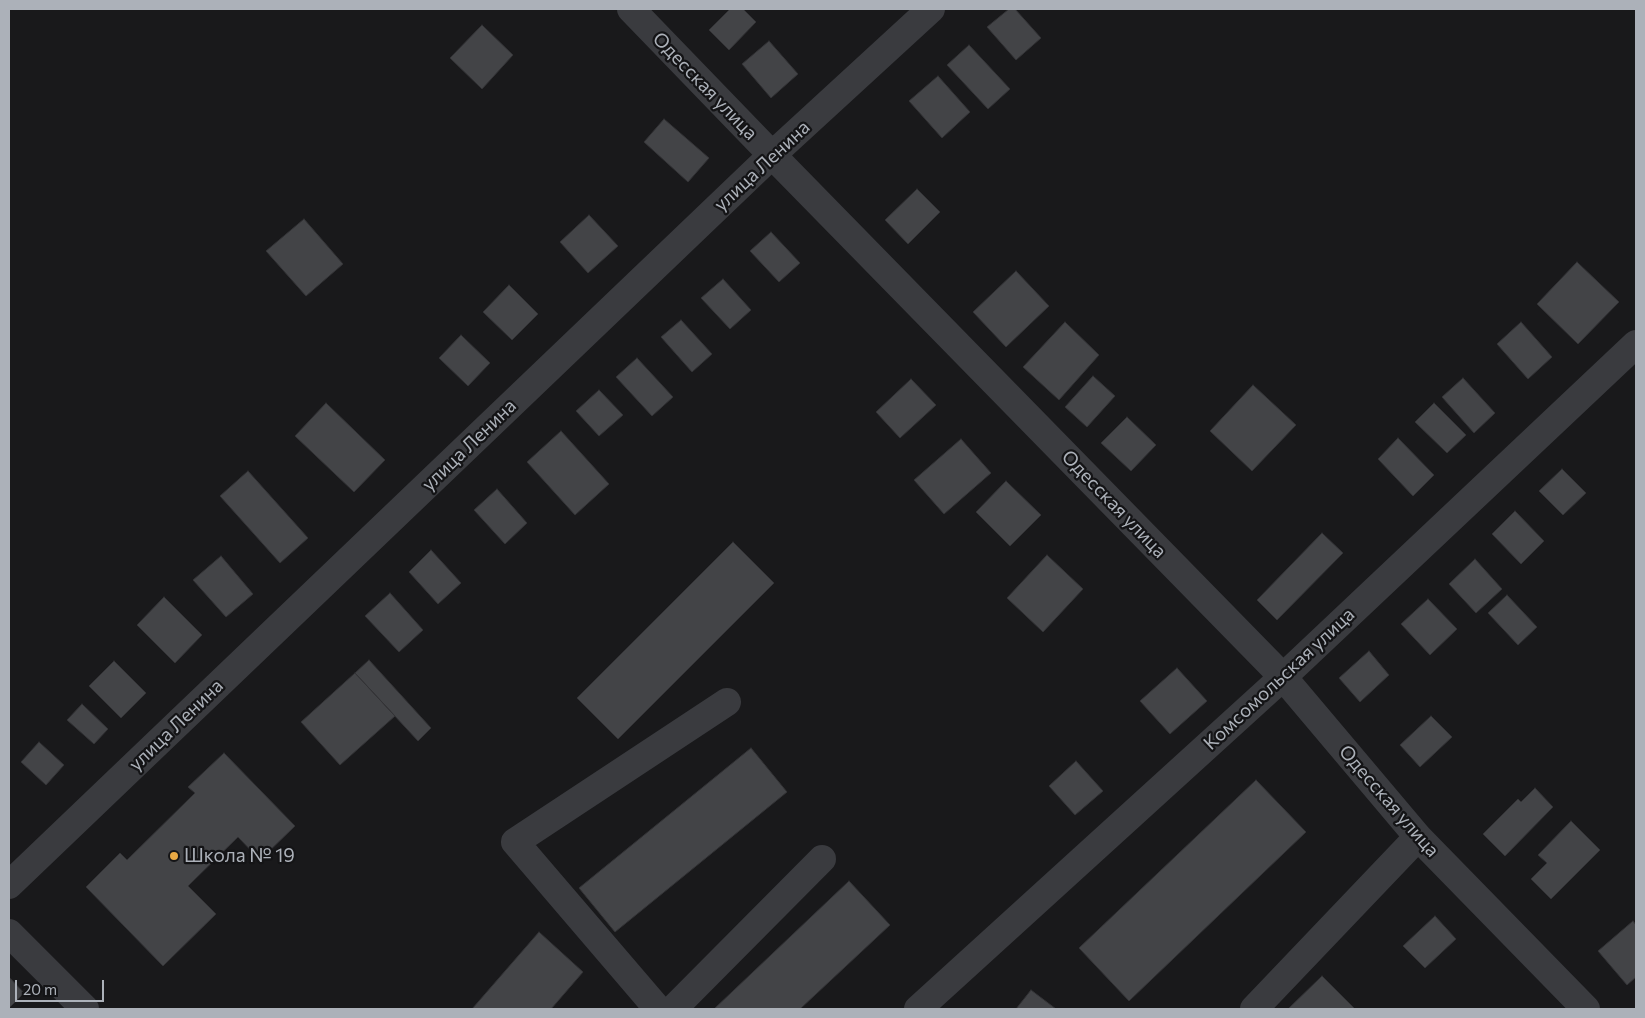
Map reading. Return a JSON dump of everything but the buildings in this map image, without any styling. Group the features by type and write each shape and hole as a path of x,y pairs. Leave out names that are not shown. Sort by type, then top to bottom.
{"street":[{"name":"Одесская улица","path":"632,9 772,155 1283,677 1418,838 1586,1009"},
{"name":"улица Ленина","path":"9,885 772,155 931,9"},
{"name":"Комсомольская улица","path":"918,1009 1283,677 1636,344"},
{"path":"658,1009 515,842 727,702"},
{"path":"1254,1009 1418,838"},
{"path":"673,1009 822,859"},
{"path":"9,934 85,1009"}],"place":[{"name":"Школа № 19","path":"174,856"}]}
